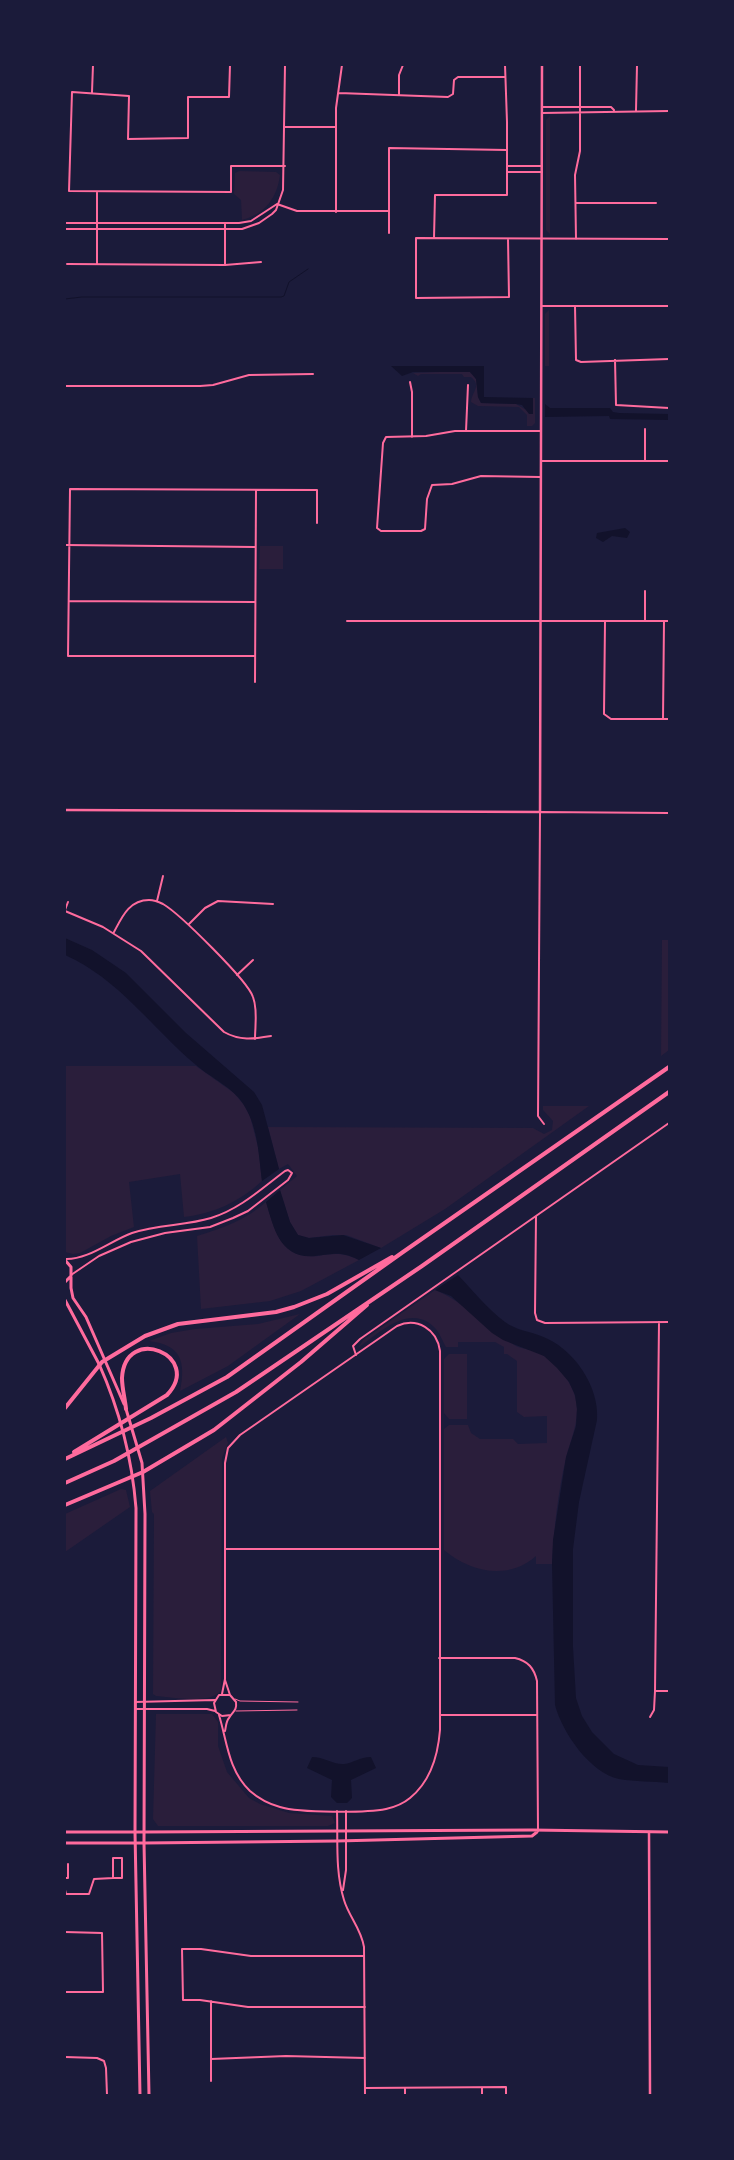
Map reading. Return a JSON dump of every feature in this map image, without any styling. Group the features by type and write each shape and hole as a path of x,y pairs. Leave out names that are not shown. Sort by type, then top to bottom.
{"highway":[{"path":"65,1458 151,1418 227,1377 669,1067"},
{"path":"65,1482 114,1461 236,1392 376,1297 669,1092"},
{"path":"65,1408 99,1364 145,1336 178,1324 260,1315 294,1307 327,1294 403,1252"},
{"path":"65,1505 143,1472 214,1430 301,1362 376,1297"},
{"path":"65,1458 167,1395 176,1381 176,1372 169,1356 160,1350 149,1348 134,1353 125,1365 122,1385 126,1409"}],"main road":[{"path":"65,1259 71,1267 73,1298 86,1317 106,1359 136,1436 143,1472 145,1514 144,1843 149,2095"},
{"path":"65,1282 71,1275"},
{"path":"65,1300 99,1364 117,1409 133,1476 137,1528 135,1843 140,2095"},
{"path":"65,1832 532,1830 538,1832 669,1832"},
{"path":"65,1843 346,1841 532,1836 538,1832"}],"street":[{"path":"92,92 93,65"},
{"path":"230,65 229,97 188,97 188,138 128,138 129,96 72,92 69,191 231,192 231,166 285,166"},
{"path":"65,229 242,229 259,224 276,210 283,190 285,166 285,65"},
{"path":"336,212 336,108 342,65"},
{"path":"399,95 400,74 403,65"},
{"path":"434,238 435,195 507,195 505,65"},
{"path":"542,65 538,1116 544,1124"},
{"path":"576,239 575,175 580,151 580,65"},
{"path":"636,110 637,65"},
{"path":"339,93 451,96 453,94 454,80 458,77 505,77"},
{"path":"542,107 669,111"},
{"path":"542,113 610,113 614,110"},
{"path":"284,127 336,127"},
{"path":"388,233 389,148 507,150"},
{"path":"507,166 542,166"},
{"path":"507,172 542,172"},
{"path":"97,192 98,264"},
{"path":"576,202 656,203"},
{"path":"277,204 297,211 389,211"},
{"path":"65,223 225,224 252,221 277,204"},
{"path":"225,224 225,265"},
{"path":"508,239 509,297 416,298 416,238 669,239"},
{"path":"67,264 225,265 261,262"},
{"path":"542,306 669,306"},
{"path":"575,306 576,360 581,362 669,359"},
{"path":"615,360 616,404 620,406 669,408"},
{"path":"65,386 200,386 221,383 249,375 314,374"},
{"path":"410,382 412,392 412,437"},
{"path":"466,431 468,385"},
{"path":"645,429 645,461"},
{"path":"540,431 466,431 412,437 389,437 384,440 378,490 378,530 421,531 425,529 427,499 432,485 452,484 481,476 540,477"},
{"path":"540,461 669,461"},
{"path":"255,656 68,656 66,629 70,489 317,490 317,523"},
{"path":"255,682 256,490"},
{"path":"65,547 255,547"},
{"path":"645,591 645,621"},
{"path":"68,601 255,602"},
{"path":"347,621 669,621"},
{"path":"605,621 604,714 606,718 669,719"},
{"path":"663,719 664,622"},
{"path":"65,810 669,813"},
{"path":"157,901 163,876"},
{"path":"114,933 131,906 143,901 157,901 169,908 247,984 253,997 255,1039"},
{"path":"188,925 205,908 218,901 273,904"},
{"path":"68,902 65,910 114,933 141,951 217,1027 240,1039 271,1036"},
{"path":"237,975 253,960"},
{"path":"356,1355 353,1346 356,1342 669,1123"},
{"path":"65,1259 80,1258 116,1239 142,1230 195,1222 224,1213 246,1202 285,1171 288,1170 292,1173 290,1177 255,1206 233,1218 210,1227 165,1233 131,1242 99,1256 71,1275"},
{"path":"536,1216 534,1313 537,1320 545,1323 669,1322"},
{"path":"650,1717 654,1710 655,1691 659,1322"},
{"path":"135,1702 215,1700 222,1694 225,1679 225,1464 228,1448 240,1435 397,1326 405,1323 423,1325 436,1338 440,1349 440,1715 437,1754 428,1777 418,1790 405,1801 386,1809 346,1811 291,1809 272,1804 256,1796 241,1780 232,1765 226,1748 225,1731 216,1711 215,1700"},
{"path":"225,1549 440,1550"},
{"path":"439,1658 515,1658 523,1660 530,1665 535,1673 538,1832"},
{"path":"225,1679 230,1695"},
{"path":"655,1691 669,1691"},
{"path":"222,1694 230,1695 235,1699 237,1705 228,1720 225,1731"},
{"path":"135,1709 207,1709 216,1711"},
{"path":"219,1715 231,1715"},
{"path":"440,1715 537,1715"},
{"path":"337,1810 337,1871 347,1909 362,1936 364,1956 365,2095"},
{"path":"342,1892 346,1870 346,1811"},
{"path":"649,1832 650,2095"},
{"path":"65,1890 66,1894 89,1894 94,1879 122,1878 122,1858 112,1858 113,1878"},
{"path":"65,1878 68,1878 68,1864"},
{"path":"65,1932 102,1932 103,1992 65,1992"},
{"path":"364,1956 251,1956 201,1949 182,1949 183,2000 210,2001 243,2007 364,2007"},
{"path":"210,2001 211,2081"},
{"path":"211,2059 286,2056 364,2058"},
{"path":"65,2057 97,2058 104,2061 107,2095"},
{"path":"365,2088 506,2087 506,2095"},
{"path":"405,2088 405,2095"},
{"path":"482,2088 482,2095"}],"lane":[{"path":"235,1699 240,1701 298,1702"},
{"path":"235,1711 297,1710"}],"shaded area":[{"path":"550,116 550,234 546,230 546,120"},
{"path":"239,171 276,172 280,175 276,191 268,204 257,214 242,220 241,200 234,194 235,173"},
{"path":"549,310 549,366 545,366 545,314"},
{"path":"391,366 484,366 484,397 533,398 533,414 529,414 522,405 481,403 478,397 476,379 470,372 413,372 402,376"},
{"path":"470,372 476,379 478,397 481,403 516,404 533,414 533,398 535,398 535,423 532,426 527,426 527,415 519,407 478,406 471,402 476,389 476,383 471,377 464,377 462,374 421,374 418,376 413,373"},
{"path":"545,404 550,408 610,408 613,412 619,413 669,414 669,420 610,419 609,416 545,417"},
{"path":"625,528 630,532 627,538 612,536 603,542 596,538 597,533"},
{"path":"260,546 283,546 283,569 259,569"},
{"path":"669,918 669,1050 661,1056 662,940 668,940"},
{"path":"65,938 92,950 126,973 186,1033 254,1092 262,1105 279,1169 262,1181 259,1152 253,1124 241,1100 180,1051 119,991 84,965 65,955"},
{"path":"65,1066 196,1066 234,1093 244,1105 250,1116 258,1147 262,1181 235,1201 206,1213 184,1217 180,1174 129,1182 134,1227 111,1236 80,1253 65,1252"},
{"path":"543,1106 589,1106 445,1209 381,1248 346,1235 309,1238 298,1235 290,1222 280,1190 297,1176 288,1164 279,1169 268,1127 533,1128 544,1134 552,1130 553,1121 543,1110"},
{"path":"280,1190 290,1222 298,1235 309,1238 343,1235 381,1248 359,1260 342,1254 303,1256 294,1253 280,1240 266,1202"},
{"path":"266,1202 277,1233 288,1248 296,1253 306,1256 339,1254 359,1260 301,1291 270,1301 201,1309 197,1236 234,1223"},
{"path":"458,1275 505,1322 513,1327 553,1341 564,1349 582,1370 594,1394 597,1420 579,1502 573,1549 573,1647 576,1698 582,1716 592,1732 614,1754 638,1765 669,1767 669,1783 619,1779 598,1769 579,1750 559,1716 555,1705 553,1540 566,1457 576,1426 577,1409 575,1395 569,1382 544,1356 503,1340 492,1333 451,1296 435,1290"},
{"path":"435,1290 457,1301 495,1332 516,1346 534,1351 546,1357 564,1376 574,1392 577,1416 561,1484 552,1564 536,1564 536,1556 525,1564 513,1569 489,1571 465,1564 444,1550 444,1429 449,1425 468,1425 471,1433 480,1439 513,1439 518,1444 547,1443 547,1416 524,1417 517,1412 517,1361 504,1354 504,1347 495,1342 458,1342 458,1347 446,1347 434,1327 424,1320 415,1318 394,1323 358,1348 363,1340"},
{"path":"300,1314 228,1366 180,1391 182,1371 179,1356 168,1346 149,1341 171,1333 195,1329 258,1324"},
{"path":"449,1354 467,1354 467,1419 449,1419 444,1413 444,1359"},
{"path":"226,1437 228,1443 222,1458 221,1690 216,1695 201,1699 156,1696 153,1694 154,1514 152,1512 150,1491"},
{"path":"121,1489 126,1490 130,1507 65,1552 65,1514"},
{"path":"156,1714 212,1714 218,1722 218,1746 227,1772 249,1798 260,1804 289,1813 332,1816 335,1823 328,1826 158,1826 153,1819"},
{"path":"312,1757 344,1764 371,1757 376,1768 351,1780 352,1798 347,1803 337,1803 331,1797 332,1780 307,1768"}],"waterway":[{"path":"65,299 82,297 281,297 284,296 289,282 308,269"}]}
